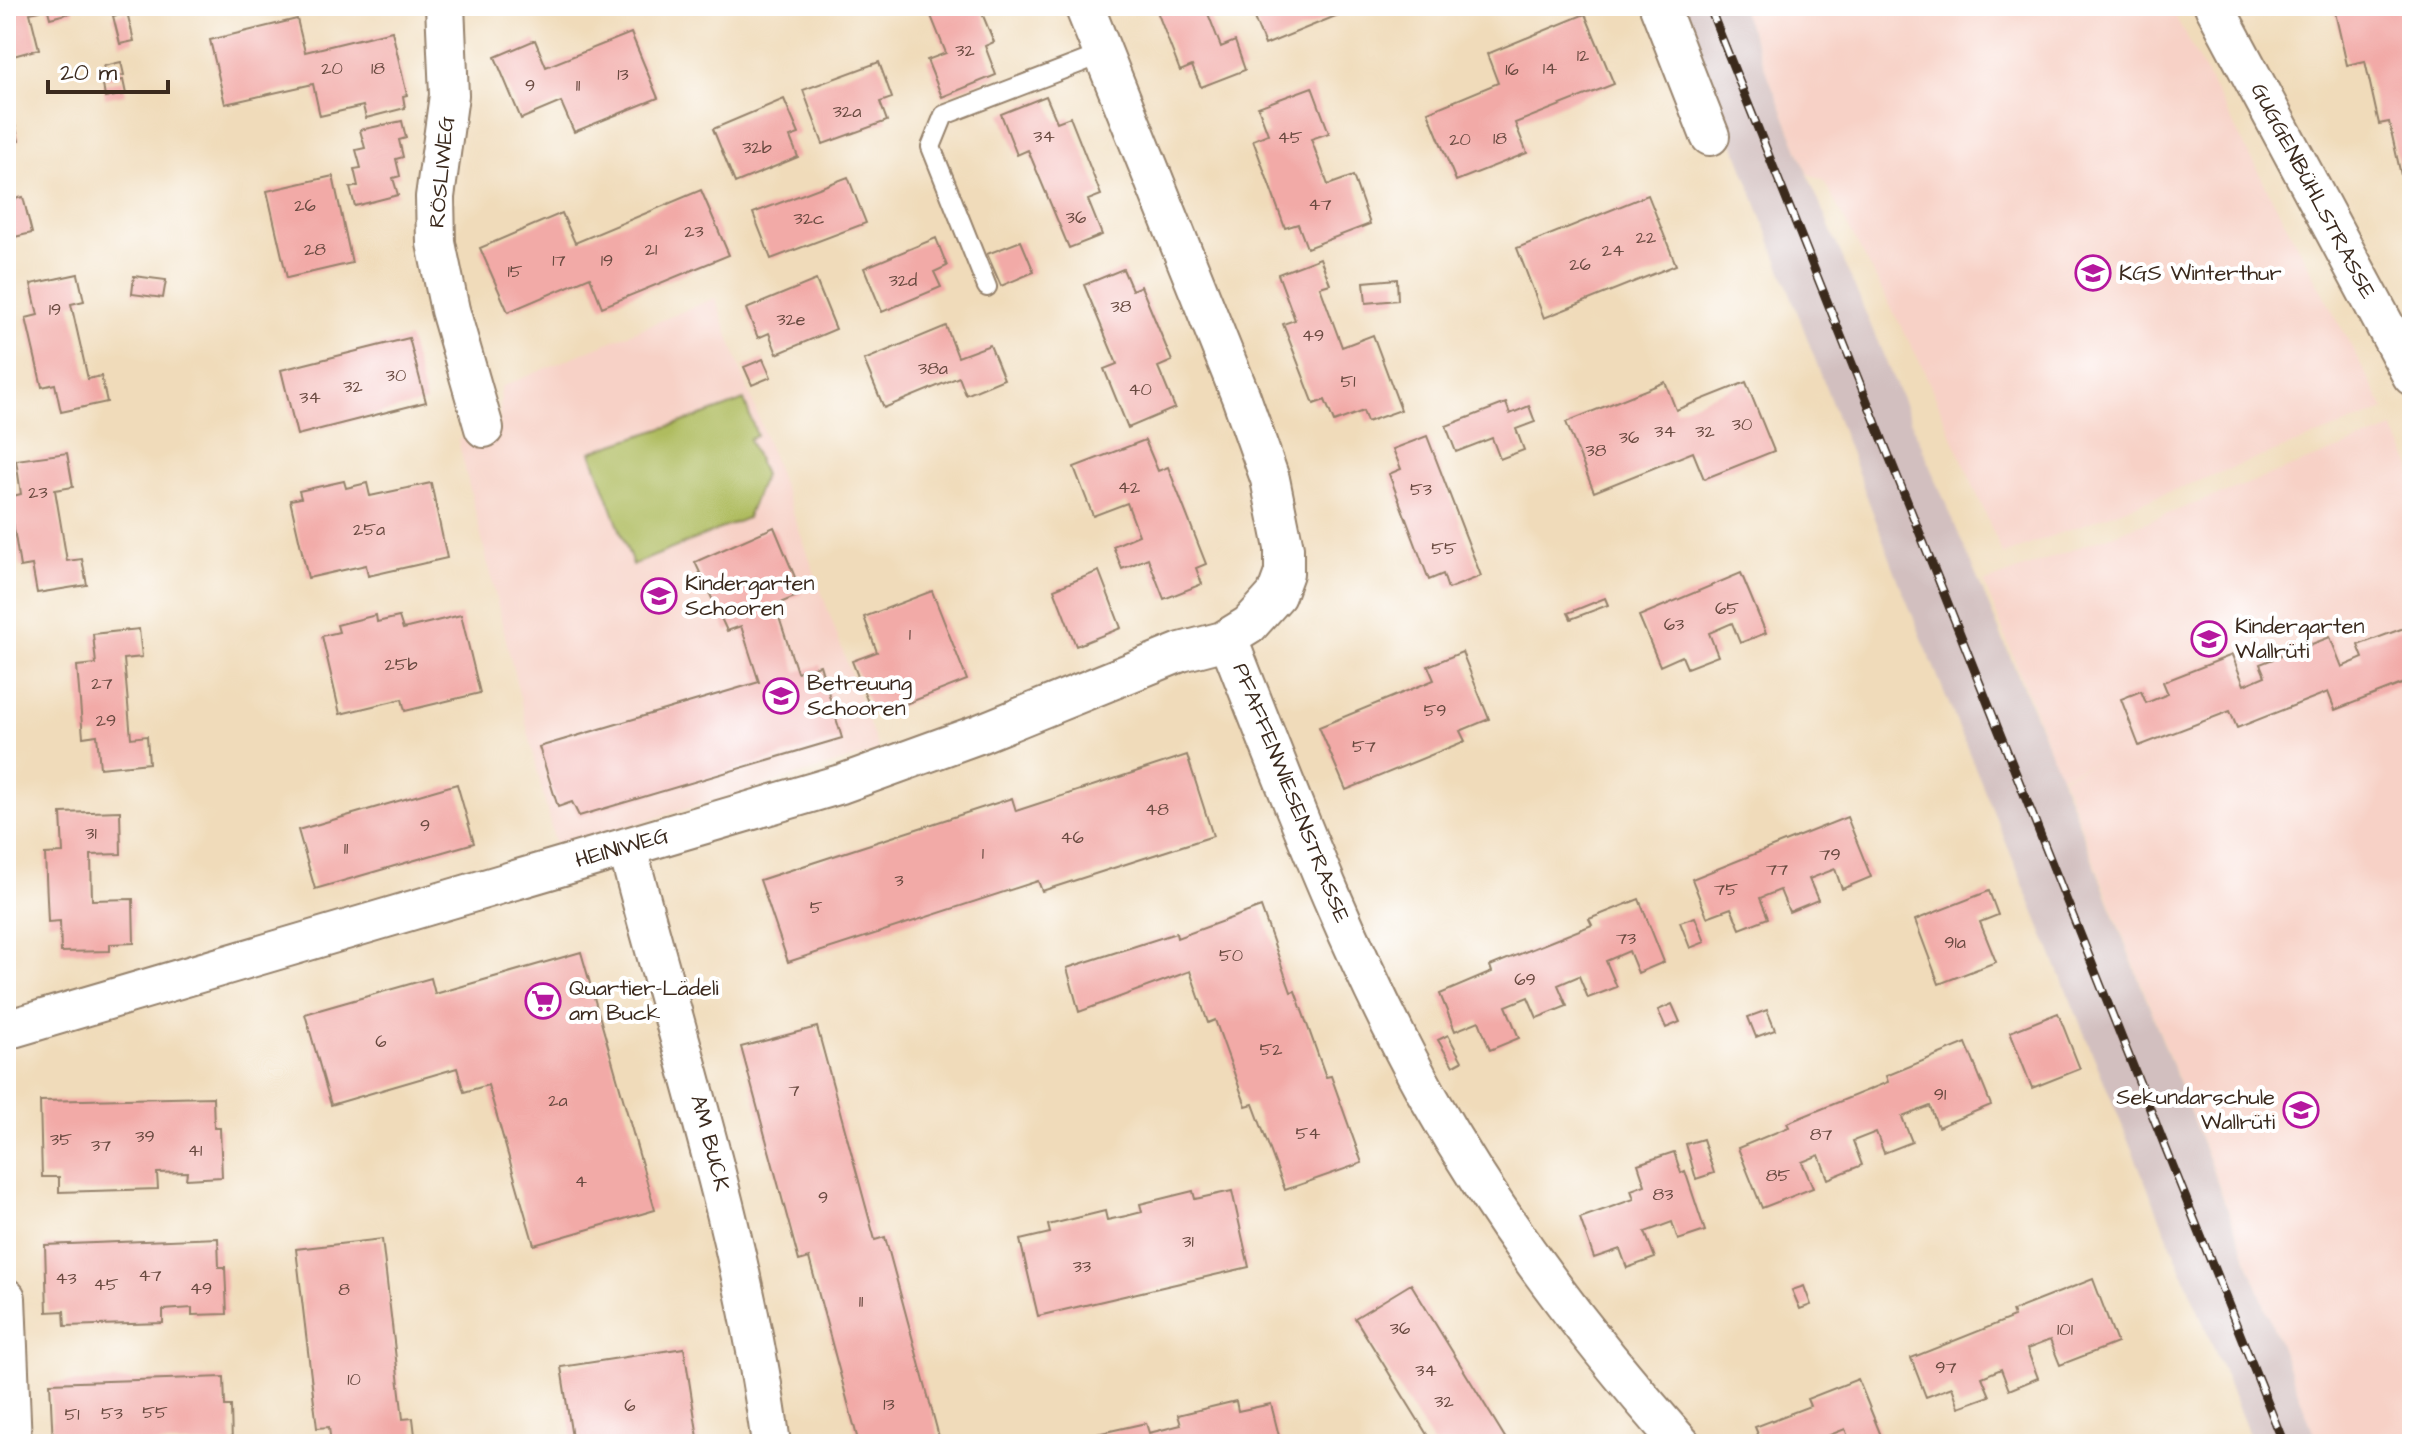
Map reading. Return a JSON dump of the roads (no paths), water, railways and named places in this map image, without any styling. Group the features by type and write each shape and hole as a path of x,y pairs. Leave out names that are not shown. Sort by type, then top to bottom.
{"street":[{"name":"RÖSLIWEG","path":"445,6 449,95 435,197 436,243 450,310 484,428"},
{"name":"PFAFFENWIESENSTRASSE","path":"1084,6 1246,409 1276,505 1284,548 1282,584 1259,615 1228,639 1363,968 1428,1097 1485,1190 1548,1280 1681,1444"},
{"path":"1659,6 1710,136"},
{"name":"GUGGENBÜHLSTRASSE","path":"2214,6 2412,376"},
{"name":"HEINIWEG","path":"6,1030 886,769 1170,656 1228,639"},
{"name":"AM BUCK","path":"627,847 722,1186 749,1312 771,1444"},
{"path":"6,1298 12,1444"}],"lane":[{"path":"987,287 931,147 944,115 1103,54"}],"railway":[{"path":"1709,6 2284,1444"}],"place":[{"name":"KGS Winterthur","path":"2093,273"},
{"name":"Kindergarten Schooren","path":"659,596"},
{"name":"Kindergarten Wallrüti","path":"2209,639"},
{"name":"Betreuung Schooren","path":"781,696"},
{"name":"Quartier-Lädeli am Buck","path":"543,1001"},
{"name":"Sekundarschule Wallrüti","path":"2301,1110"}]}
